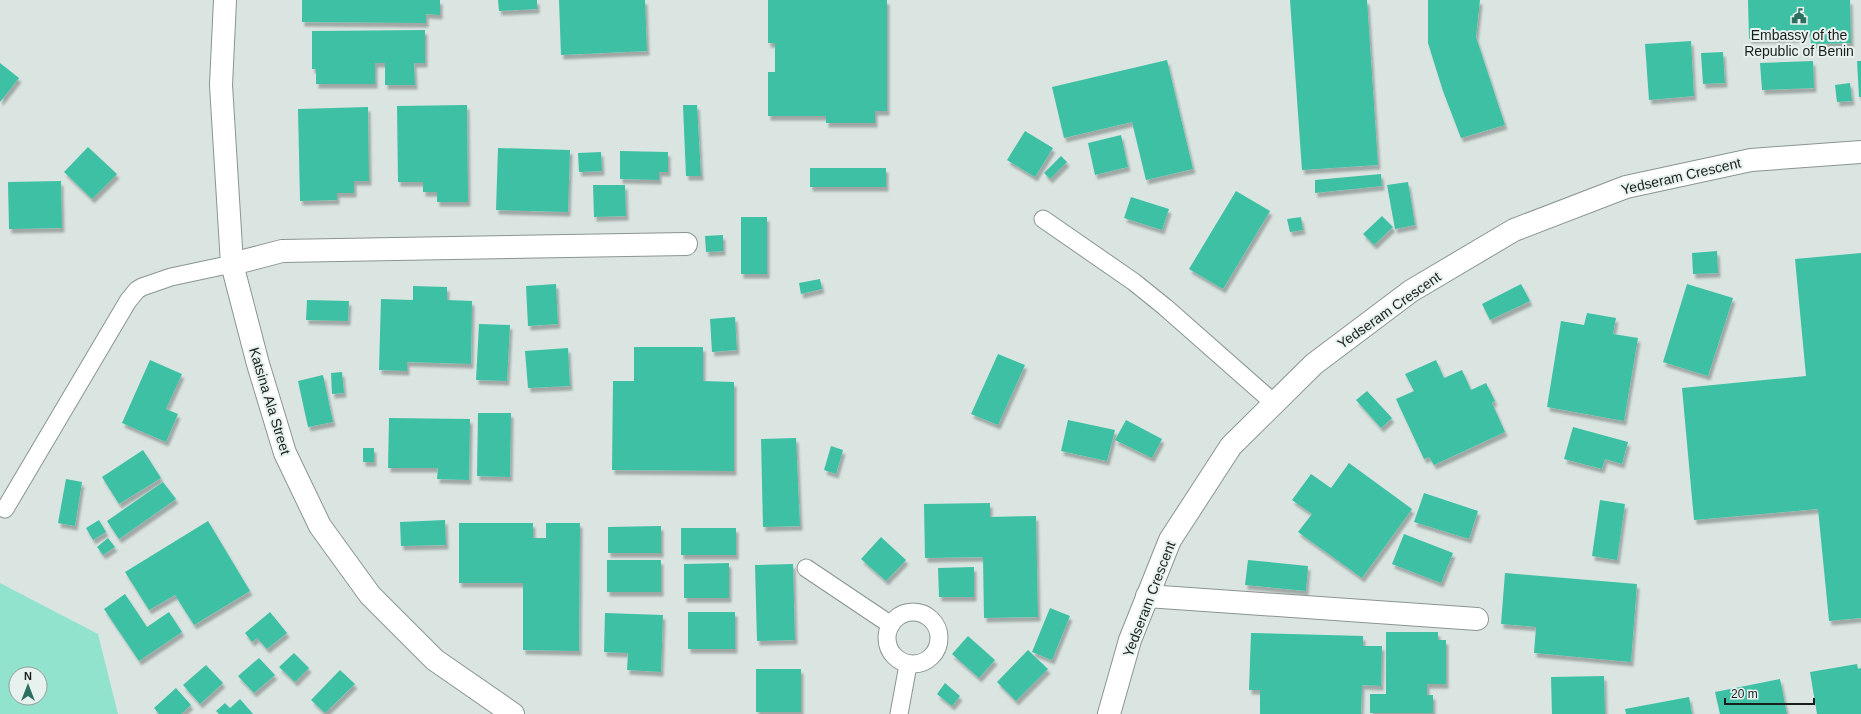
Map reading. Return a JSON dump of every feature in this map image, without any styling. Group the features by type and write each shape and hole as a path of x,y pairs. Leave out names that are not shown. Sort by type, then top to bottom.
{"street":[{"name":"Katsina Ala Street","path":"225,0 221,85 232,264 258,364 285,453 320,526 370,595 435,660 513,714"},
{"name":"Yedseram Crescent","path":"1109,714 1130,640 1170,540 1231,446 1314,364 1411,291 1514,230 1626,187 1751,160 1861,152"},
{"path":"232,264 282,251 686,244"},
{"path":"1147,596 1477,619"}],"lane":[{"path":"1043,219 1139,286 1274,403"},
{"path":"5,509 128,301 137,290 171,277 232,264"},
{"path":"806,568 891,625"},
{"path":"910,612 925,614 936,624 940,639 935,653 923,663 908,665 894,658 887,645 887,630 896,617 910,612"},
{"path":"899,714 908,665"}],"green space":[{"path":"0,583 98,634 118,714 0,714"}],"building":[{"path":"302,0 440,0 440,15 426,14 426,23 302,22"},
{"path":"498,0 537,0 537,9 499,11"},
{"path":"559,0 645,0 647,51 561,55"},
{"path":"768,0 887,0 887,111 875,111 875,123 826,123 826,116 768,116 768,72 775,72 775,43 768,43"},
{"path":"1290,0 1367,0 1378,165 1302,170"},
{"path":"1428,0 1480,0 1476,37 1505,125 1461,138 1443,91 1428,43"},
{"name":"Embassy of the Republic of Benin","path":"1748,0 1850,0 1851,43 1811,44 1810,32 1798,32 1798,38 1749,39"},
{"path":"425,30 425,63 414,63 415,85 385,85 385,63 375,63 375,84 316,84 316,69 312,69 312,31"},
{"path":"1691,41 1694,96 1649,100 1645,44"},
{"path":"1723,52 1725,83 1703,84 1701,53"},
{"path":"1167,60 1193,169 1146,180 1132,122 1064,138 1052,87"},
{"path":"1813,61 1814,88 1762,90 1760,63"},
{"path":"1857,61 1861,61 1861,97 1859,97"},
{"path":"0,63 19,78 0,102"},
{"path":"1850,83 1852,101 1837,102 1835,85"},
{"path":"467,105 468,202 437,202 437,192 423,192 423,182 398,182 397,106"},
{"path":"683,105 697,105 701,176 686,176"},
{"path":"368,107 369,181 354,181 354,193 337,193 337,200 300,201 298,109"},
{"path":"1025,131 1053,148 1035,177 1007,160"},
{"path":"1121,135 1128,167 1095,175 1088,143"},
{"path":"88,147 117,174 92,199 64,172"},
{"path":"498,148 570,150 568,212 496,210"},
{"path":"620,151 668,152 668,172 659,172 659,180 620,179"},
{"path":"601,152 602,171 579,172 578,153"},
{"path":"1061,156 1067,162 1050,179 1044,173"},
{"path":"810,168 886,168 886,187 810,187"},
{"path":"1381,174 1382,186 1315,193 1315,180"},
{"path":"61,181 62,228 9,229 8,182"},
{"path":"1408,182 1415,225 1395,229 1387,185"},
{"path":"593,185 625,185 626,216 594,217"},
{"path":"1236,191 1270,211 1223,289 1189,269"},
{"path":"1131,197 1169,209 1162,230 1124,218"},
{"path":"1382,216 1393,227 1374,245 1363,234"},
{"path":"741,217 767,217 767,274 741,274"},
{"path":"1301,217 1303,230 1290,232 1287,219"},
{"path":"723,235 723,251 706,252 705,236"},
{"path":"1717,251 1718,273 1693,274 1692,253"},
{"path":"1861,253 1861,618 1829,621 1818,509 1694,520 1682,388 1806,376 1795,259"},
{"path":"820,279 822,289 801,294 799,283"},
{"path":"556,284 558,324 528,326 526,286"},
{"path":"1521,284 1530,301 1490,320 1482,304"},
{"path":"1687,284 1733,298 1708,376 1663,362"},
{"path":"413,286 447,287 447,300 472,301 471,364 407,362 407,371 379,370 381,299 413,300"},
{"path":"307,300 349,301 348,321 306,320"},
{"path":"1587,313 1616,318 1613,334 1638,338 1624,421 1547,407 1561,321 1584,325"},
{"path":"735,317 737,350 712,352 710,319"},
{"path":"479,324 510,325 507,381 476,380"},
{"path":"634,347 703,347 703,381 734,382 734,471 612,470 613,381 634,381"},
{"path":"568,348 570,386 528,388 525,351"},
{"path":"998,354 1025,365 998,425 971,414"},
{"path":"150,360 182,374 166,409 178,414 166,442 122,423"},
{"path":"1436,360 1444,378 1462,370 1471,390 1486,383 1495,401 1492,403 1505,432 1434,465 1429,457 1424,459 1396,399 1414,391 1405,374"},
{"path":"342,372 344,393 332,394 331,373"},
{"path":"323,375 333,422 308,427 298,381"},
{"path":"1367,391 1392,418 1381,428 1356,400"},
{"path":"478,413 511,413 510,477 477,476"},
{"path":"389,418 470,419 469,480 437,479 438,468 388,468"},
{"path":"1068,420 1115,430 1107,461 1061,451"},
{"path":"1126,420 1162,439 1152,458 1115,440"},
{"path":"1573,427 1628,442 1622,464 1605,459 1602,469 1564,459"},
{"path":"796,438 800,526 763,527 761,439"},
{"path":"831,446 843,450 836,474 824,470"},
{"path":"363,448 374,448 374,462 363,462"},
{"path":"143,450 161,478 119,504 102,477"},
{"path":"1349,463 1412,509 1362,578 1298,532 1312,514 1292,500 1311,474 1331,488"},
{"path":"66,479 82,482 75,526 58,523"},
{"path":"163,482 176,499 119,539 107,521"},
{"path":"1424,493 1478,511 1469,539 1414,522"},
{"path":"1600,500 1625,504 1617,560 1592,556"},
{"path":"990,503 990,517 1036,516 1038,617 984,618 983,557 925,558 924,504"},
{"path":"99,520 106,532 93,540 86,528"},
{"path":"445,520 446,545 401,546 400,522"},
{"path":"208,521 250,591 194,625 175,595 149,610 125,572"},
{"path":"459,523 533,523 533,538 546,538 546,523 580,523 579,651 523,650 523,583 459,583"},
{"path":"661,526 661,553 608,553 608,527"},
{"path":"681,528 736,528 736,555 681,555"},
{"path":"1404,534 1453,553 1441,583 1392,564"},
{"path":"881,537 906,560 886,581 861,559"},
{"path":"108,538 115,547 103,555 97,547"},
{"path":"607,560 661,560 661,592 607,592"},
{"path":"1248,560 1308,566 1306,591 1245,585"},
{"path":"729,563 729,598 684,598 684,564"},
{"path":"793,564 795,640 757,641 755,565"},
{"path":"974,567 974,597 939,597 938,568"},
{"path":"1505,573 1637,584 1631,662 1534,653 1536,627 1501,624"},
{"path":"125,594 147,627 169,612 182,632 139,661 104,609"},
{"path":"1050,608 1070,616 1052,660 1032,652"},
{"path":"270,612 287,633 267,649 257,638 252,642 245,633"},
{"path":"688,612 735,612 735,649 688,649"},
{"path":"605,613 663,615 661,672 627,670 628,653 604,652"},
{"path":"1386,632 1438,632 1438,640 1446,640 1446,684 1427,684 1427,695 1433,695 1433,713 1370,713 1370,694 1386,694"},
{"path":"1251,633 1363,636 1363,646 1382,646 1381,686 1362,685 1361,714 1260,714 1260,690 1249,690"},
{"path":"968,636 995,660 979,678 952,654"},
{"path":"1028,650 1048,669 1016,701 997,682"},
{"path":"294,653 309,668 295,682 279,667"},
{"path":"259,658 275,675 254,693 238,676"},
{"path":"1857,664 1858,669 1861,668 1861,714 1817,714 1810,672"},
{"path":"206,665 223,683 200,704 183,685"},
{"path":"756,669 801,669 801,712 756,712"},
{"path":"340,670 355,684 325,713 311,700"},
{"path":"1604,676 1605,714 1552,714 1551,677"},
{"path":"1780,679 1787,714 1720,714 1715,692"},
{"path":"945,683 960,696 952,706 937,694"},
{"path":"176,688 191,705 181,714 159,714 154,708"},
{"path":"1689,697 1692,714 1626,714 1625,709"},
{"path":"240,699 253,714 219,714 216,711 225,703 230,708"}],"place":[{"name":"Embassy of the Republic of Benin","path":"1799,16"}]}
